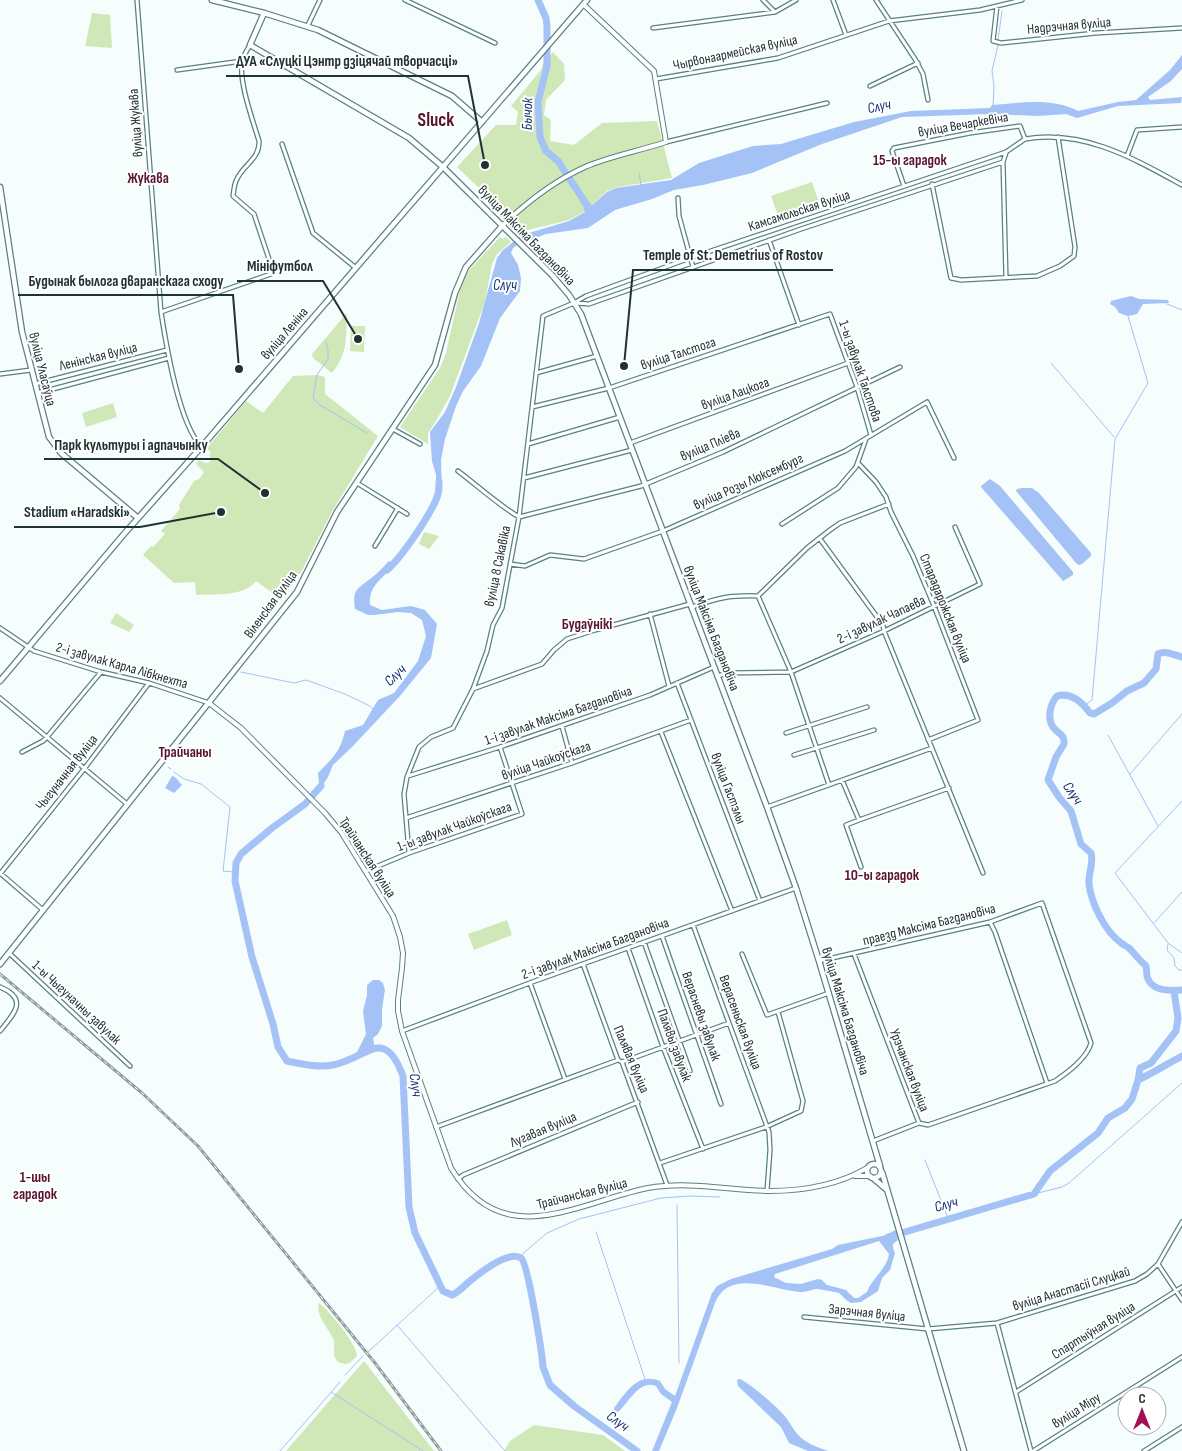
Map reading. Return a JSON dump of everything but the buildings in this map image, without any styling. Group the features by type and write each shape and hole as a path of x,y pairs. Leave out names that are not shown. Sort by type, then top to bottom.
{"main road":[{"path":"212,0 308,25 452,96 482,122"},
{"name":"вуліца Леніна","path":"0,681 138,518 202,447 560,32 583,1"},
{"path":"250,45 264,13"},
{"name":"вуліца Максіма Багдановіча","path":"250,45 409,138 443,167 552,275 581,314 796,888 889,1193 964,1451"},
{"name":"вуліца Уласаўца","path":"0,187 22,332 47,433 51,442 61,453 138,518"},
{"name":"Віленская вуліца","path":"0,963 297,592 337,512 435,365 455,293 466,266 503,225"},
{"name":"вуліца Максіма Багдановіча","path":"869,1167 874,1143"},
{"path":"871,1177 878,1177 881,1169 876,1163 869,1167 871,1177 889,1193"}],"street":[{"name":"вуліца Жукава","path":"137,0 162,312 167,350 186,422 193,436 202,447"},
{"path":"308,25 320,0"},
{"path":"406,0 495,43"},
{"path":"763,0 775,12"},
{"path":"653,28 775,12 796,0"},
{"path":"833,0 846,35"},
{"path":"876,0 918,63 926,82 928,100"},
{"name":"Чырвонаармейская вуліца","path":"656,79 778,58 889,20 980,10 1022,0"},
{"path":"583,1 605,26 652,67 656,79 666,142"},
{"name":"Надрэчная вуліца","path":"997,6 993,41 1001,43 1096,33 1182,28"},
{"path":"162,312 271,274 269,259 254,214 234,196 237,179 259,150 259,141 245,90 242,61 250,45"},
{"path":"177,70 242,61"},
{"path":"870,86 918,63"},
{"path":"503,225 536,196 559,180 598,162 666,142 827,103"},
{"name":"вуліца Вечаркевіча","path":"904,186 892,151 894,148 970,133 1020,126 1025,139"},
{"path":"1127,156 1137,130 1182,127"},
{"path":"1025,139 1040,136 1058,136 1098,145 1127,156 1182,185"},
{"path":"932,184 952,278 961,280 1037,276 1060,266 1074,256 1075,247 1058,136"},
{"name":"Камсамольская вуліца","path":"574,303 586,296 690,258 1006,152 1025,139"},
{"path":"282,144 313,233 356,268"},
{"path":"1006,152 1003,162 1006,278"},
{"name":"Камсамольская вуліца","path":"574,303 589,304 932,184 1003,162"},
{"path":"678,198 679,216 694,267"},
{"path":"769,240 799,324"},
{"name":"вуліца 8 Сакавіка","path":"410,853 404,794 407,777 419,747 431,737 453,728 472,689 487,651 493,625 502,608 519,517 543,316 574,303"},
{"name":"вуліца Талстога","path":"532,408 609,388 830,314"},
{"name":"1-ы завулак Талстова","path":"830,314 857,388 871,435"},
{"name":"Ленінская вуліца","path":"35,384 167,350"},
{"path":"536,373 597,356"},
{"name":"Ленінская вуліца","path":"37,393 169,358"},
{"name":"вуліца Лацкога","path":"630,443 848,363"},
{"name":"вуліца Пліева","path":"519,517 645,483 723,452 900,367"},
{"path":"0,374 31,370"},
{"name":"вуліца Розы Люксембург","path":"510,564 525,566 550,555 584,558 663,531 846,451 927,402 954,458"},
{"path":"528,444 620,417"},
{"path":"393,430 420,444"},
{"name":"1-ы завулак Талстова","path":"782,524 838,488 858,463 866,438"},
{"path":"524,478 632,450"},
{"name":"Старадарожская вуліца","path":"858,463 876,482 886,497 890,512 913,556 934,606 978,720 928,740"},
{"path":"458,471 492,496 502,508 519,517"},
{"path":"357,483 407,514"},
{"path":"472,689 542,664 567,639 650,614 691,606 721,597 737,595 758,596 807,548 840,523 888,504"},
{"path":"375,546 398,508"},
{"name":"2-і завулак Чапаева","path":"717,676 729,673 791,672 884,631 980,584 955,527"},
{"path":"820,539 884,624 884,631 983,872"},
{"path":"758,596 791,672 829,785"},
{"path":"650,614 670,686"},
{"name":"2-і завулак Карла Лібкнехта","path":"0,628 28,648 101,672 149,684 209,703"},
{"name":"1-і завулак Максіма Багдановіча","path":"407,777 650,695 714,667"},
{"path":"22,752 47,737 101,672"},
{"name":"вуліца Гастэлы","path":"677,683 760,901"},
{"name":"Чыгуначная вуліца","path":"0,874 149,684"},
{"path":"0,698 127,804"},
{"name":"Трайчанская вуліца","path":"209,703 242,728 324,812 341,832 393,916 400,937 403,960 398,1000 402,1032 451,1168 469,1193 483,1203 497,1211 524,1217 554,1213 620,1194 667,1185 767,1190 802,1189 853,1176 869,1167"},
{"path":"786,733 867,707"},
{"name":"вуліца Чайкоўскага","path":"406,818 572,763 691,720"},
{"path":"562,726 572,763"},
{"path":"794,755 874,730"},
{"path":"661,732 732,911"},
{"path":"500,747 512,783"},
{"path":"767,807 932,748"},
{"path":"842,780 859,820"},
{"name":"1-ы завулак Чайкоўскага","path":"366,871 410,853 522,814 512,783"},
{"path":"861,867 846,825 949,788"},
{"path":"0,874 43,910"},
{"name":"2-і завулак Максіма Багдановіча","path":"402,1032 530,983 796,888"},
{"name":"праезд Максіма Багдановіча","path":"819,961 990,922 1042,903"},
{"name":"Урэчанская вуліца","path":"854,954 918,1123 928,1125 1047,1083 1062,1076 1088,1051 1091,1044 1042,903"},
{"path":"990,922 1002,950 1047,1083"},
{"name":"Верасеньская вуліца","path":"693,925 766,1127 770,1142 767,1190"},
{"name":"Верасневы завулак","path":"662,936 721,1104"},
{"path":"644,942 690,1072"},
{"name":"Палявы завулак","path":"628,948 662,1047 703,1149"},
{"name":"1-ы Чыгуначны завулак","path":"9,953 130,1066"},
{"path":"742,954 766,1015 829,993"},
{"name":"Палявая вуліца","path":"583,964 620,1061 638,1102 667,1185"},
{"path":"530,983 565,1079"},
{"path":"0,987 14,994 17,999 14,1014 0,1031"},
{"path":"660,1163 766,1127 801,1111 803,1106 778,1012"},
{"path":"436,1127 565,1079 662,1047 729,1022"},
{"name":"Лугавая вуліца","path":"458,1179 463,1175 638,1102"},
{"path":"874,1143 918,1123"},
{"name":"Трайчанская вуліца","path":"853,1176 871,1177"},
{"name":"вуліца Анастасіі Слуцкай","path":"928,1329 997,1323 1135,1281 1147,1274 1158,1264 1182,1222"},
{"path":"1158,1264 1182,1300"},
{"name":"Спартыўная вуліца","path":"1016,1392 1182,1287"},
{"name":"Зарэчная вуліца","path":"804,1317 928,1329"},
{"path":"997,1323 1032,1451"},
{"name":"вуліца Міру","path":"1032,1451 1182,1357"},
{"path":"1144,1451 1182,1427"}],"green space":[{"path":"92,13 110,15 112,48 85,46"},
{"path":"553,52 564,64 565,80 546,100 544,115 551,120 550,141 574,145 602,123 657,121 672,178 618,187 607,191 584,212 569,220 524,231 457,167 496,125 516,125 518,112 511,106 541,70 543,63"},
{"path":"812,182 820,205 779,219 771,196"},
{"path":"500,237 503,239 506,237 511,242 497,254 492,264 485,302 450,396 428,433 428,444 400,427 440,368 446,353 462,281 470,269"},
{"path":"347,313 344,352 332,373 313,358 312,354"},
{"path":"351,326 365,326 364,352 350,351"},
{"path":"317,375 325,377 325,394 378,436 333,510 302,570 282,600 256,581 244,590 228,594 211,595 196,595 195,582 174,583 143,555 165,534 161,531 180,509 179,505 194,481 199,479 204,472 196,464 199,460 206,463 210,462 209,455 211,453 207,448 246,401 263,413 293,376"},
{"path":"113,403 117,417 86,427 82,413"},
{"path":"424,532 439,536 429,549 419,544"},
{"path":"116,613 134,625 129,632 110,623"},
{"path":"507,920 512,935 474,950 468,934"},
{"path":"319,1303 353,1344 357,1356 350,1363 342,1363 335,1358 334,1340 320,1317"},
{"path":"364,1361 434,1451 286,1451"},
{"path":"534,1425 603,1435 625,1451 504,1451 510,1441"}],"water":[{"name":"Случ","path":"1182,55 1182,69 1171,81 1148,97 1150,100 1182,97 1181,103 1118,106 1077,118 1066,114 902,117 822,144 752,173 674,190 615,210 588,228 546,234 517,245 511,253 518,265 521,278 520,291 500,318 481,366 463,391 456,406 445,439 441,460 442,492 436,491 436,475 432,461 430,432 445,412 456,387 479,323 497,258 503,250 522,235 569,221 585,212 583,205 587,202 592,205 607,192 616,188 671,180 699,163 753,146 781,144 854,122 911,111 990,108 992,105 1025,102 1047,102 1078,111 1136,100 1170,70"},
{"path":"1131,296 1139,299 1168,300 1169,303 1143,304 1137,314 1128,316 1119,313 1110,304 1111,301"},
{"path":"990,479 1000,486 1073,572 1073,575 1063,581 981,487"},
{"path":"1022,488 1032,488 1039,493 1091,553 1091,556 1082,564 1076,563 1016,491"},
{"path":"389,561 396,565 377,582 371,592 370,605 382,610 411,606 425,610 437,624 431,658 400,696 333,765 318,793 314,791 319,783 318,773 338,750 345,731 363,725 378,700 394,693 418,661 426,636 422,620 411,613 398,612 368,615 355,609 354,598 357,591"},
{"path":"172,776 182,785 174,793 165,788"},
{"path":"373,980 379,980 383,983 385,990 382,1026 378,1034 373,1038 375,1049 355,1056 366,1034 363,1011 367,995 367,985"},
{"path":"895,1230 898,1240 893,1244 895,1253 890,1270 882,1278 878,1291 861,1302 851,1303 839,1293 816,1289 800,1292 753,1284 731,1286 722,1292 715,1303 677,1408 659,1451 652,1451 672,1402 661,1394 656,1386 644,1386 639,1389 617,1413 615,1412 614,1408 628,1390 645,1379 660,1381 665,1389 675,1396 712,1293 717,1286 731,1279 832,1249 838,1245 887,1235","holes":["879,1241 889,1254 888,1259 867,1292 858,1298 854,1298 846,1290 827,1285 822,1280 818,1279 801,1284 786,1283 774,1277 775,1274"]},
{"path":"740,1379 779,1410 804,1440 828,1451 808,1451 789,1443 781,1427 738,1386 737,1380"}],"waterway":[{"name":"Бычок","path":"538,0 546,18 547,26 547,66 538,102 540,137 546,151 558,161 590,210"},
{"path":"998,40 1002,11"},
{"path":"993,106 994,86 992,71 998,45"},
{"path":"639,173 641,185"},
{"path":"1167,304 1182,310"},
{"path":"1084,706 1092,700 1115,439 1148,383 1128,316"},
{"path":"326,342 328,359 317,375 313,398 320,405 367,433"},
{"path":"1051,363 1114,437"},
{"name":"Случ","path":"387,570 408,545 430,512 438,494 439,482"},
{"name":"Случ","path":"1182,657 1167,653 1158,654 1156,669 1144,683 1127,691 1094,714 1090,713 1080,702 1067,695 1057,696 1051,707 1050,719 1053,727 1062,736 1064,744 1056,757 1048,780 1071,811 1081,844 1091,853 1090,891 1104,924 1114,937 1130,949 1146,966 1147,977 1150,983 1158,988 1182,990"},
{"path":"241,672 294,683 306,680 345,694 373,709"},
{"path":"1130,774 1182,714"},
{"path":"1108,735 1158,826"},
{"path":"174,772 184,779 201,784 230,807 223,871 234,872"},
{"name":"Случ","path":"321,786 305,804 241,854 236,863 235,881 252,957 273,1024 278,1047 287,1061 316,1066 333,1065 374,1049 382,1048 389,1052 396,1061 403,1076 409,1207 415,1233 443,1291 452,1295 495,1264 511,1257 521,1258 531,1291 543,1367 550,1385 574,1406 637,1451"},
{"path":"1182,801 1115,873 1168,943 1182,953"},
{"path":"1154,923 1182,892"},
{"path":"1168,944 1167,950 1174,958 1175,966 1182,970"},
{"path":"1138,1080 1140,1068 1151,1063 1176,1031 1178,1018 1174,991"},
{"name":"Случ","path":"888,1237 1034,1194 1050,1171 1098,1133 1108,1118 1125,1108 1132,1099 1138,1080 1182,1056"},
{"path":"1034,1194 1062,1187 1069,1183 1182,1083"},
{"path":"925,1160 948,1218"},
{"path":"519,1257 547,1233 579,1219 661,1198 690,1196 720,1197"},
{"path":"677,1205 679,1363"},
{"path":"596,1232 645,1379"},
{"path":"368,1352 440,1286"},
{"path":"397,1325 505,1451"},
{"path":"345,1375 363,1356"},
{"path":"280,1451 340,1382"},
{"path":"331,1392 423,1451"}],"railway":[{"path":"0,974 142,1093 198,1146 375,1363 441,1451"}],"place":[{"name":"ДУА «Слуцкі Цэнтр дзіцячай творчасці»","path":"485,165"},
{"name":"Мініфутбол","path":"358,339"},
{"name":"Temple of St. Demetrius of Rostov","path":"624,366"},
{"name":"Будынак былога дваранскага сходу","path":"239,369"},
{"name":"Парк культуры і адпачынку","path":"265,493"},
{"name":"Stadium «Haradski»","path":"221,512"}],"district":[{"name":"Sluck","path":"436,119"},
{"name":"15-ы гарадок","path":"910,160"},
{"name":"Жукава","path":"148,178"},
{"name":"Будаўнікі","path":"587,624"},
{"name":"Трайчаны","path":"185,752"},
{"name":"10-ы гарадок","path":"882,875"},
{"name":"1-шы гарадок","path":"35,1186"}]}
